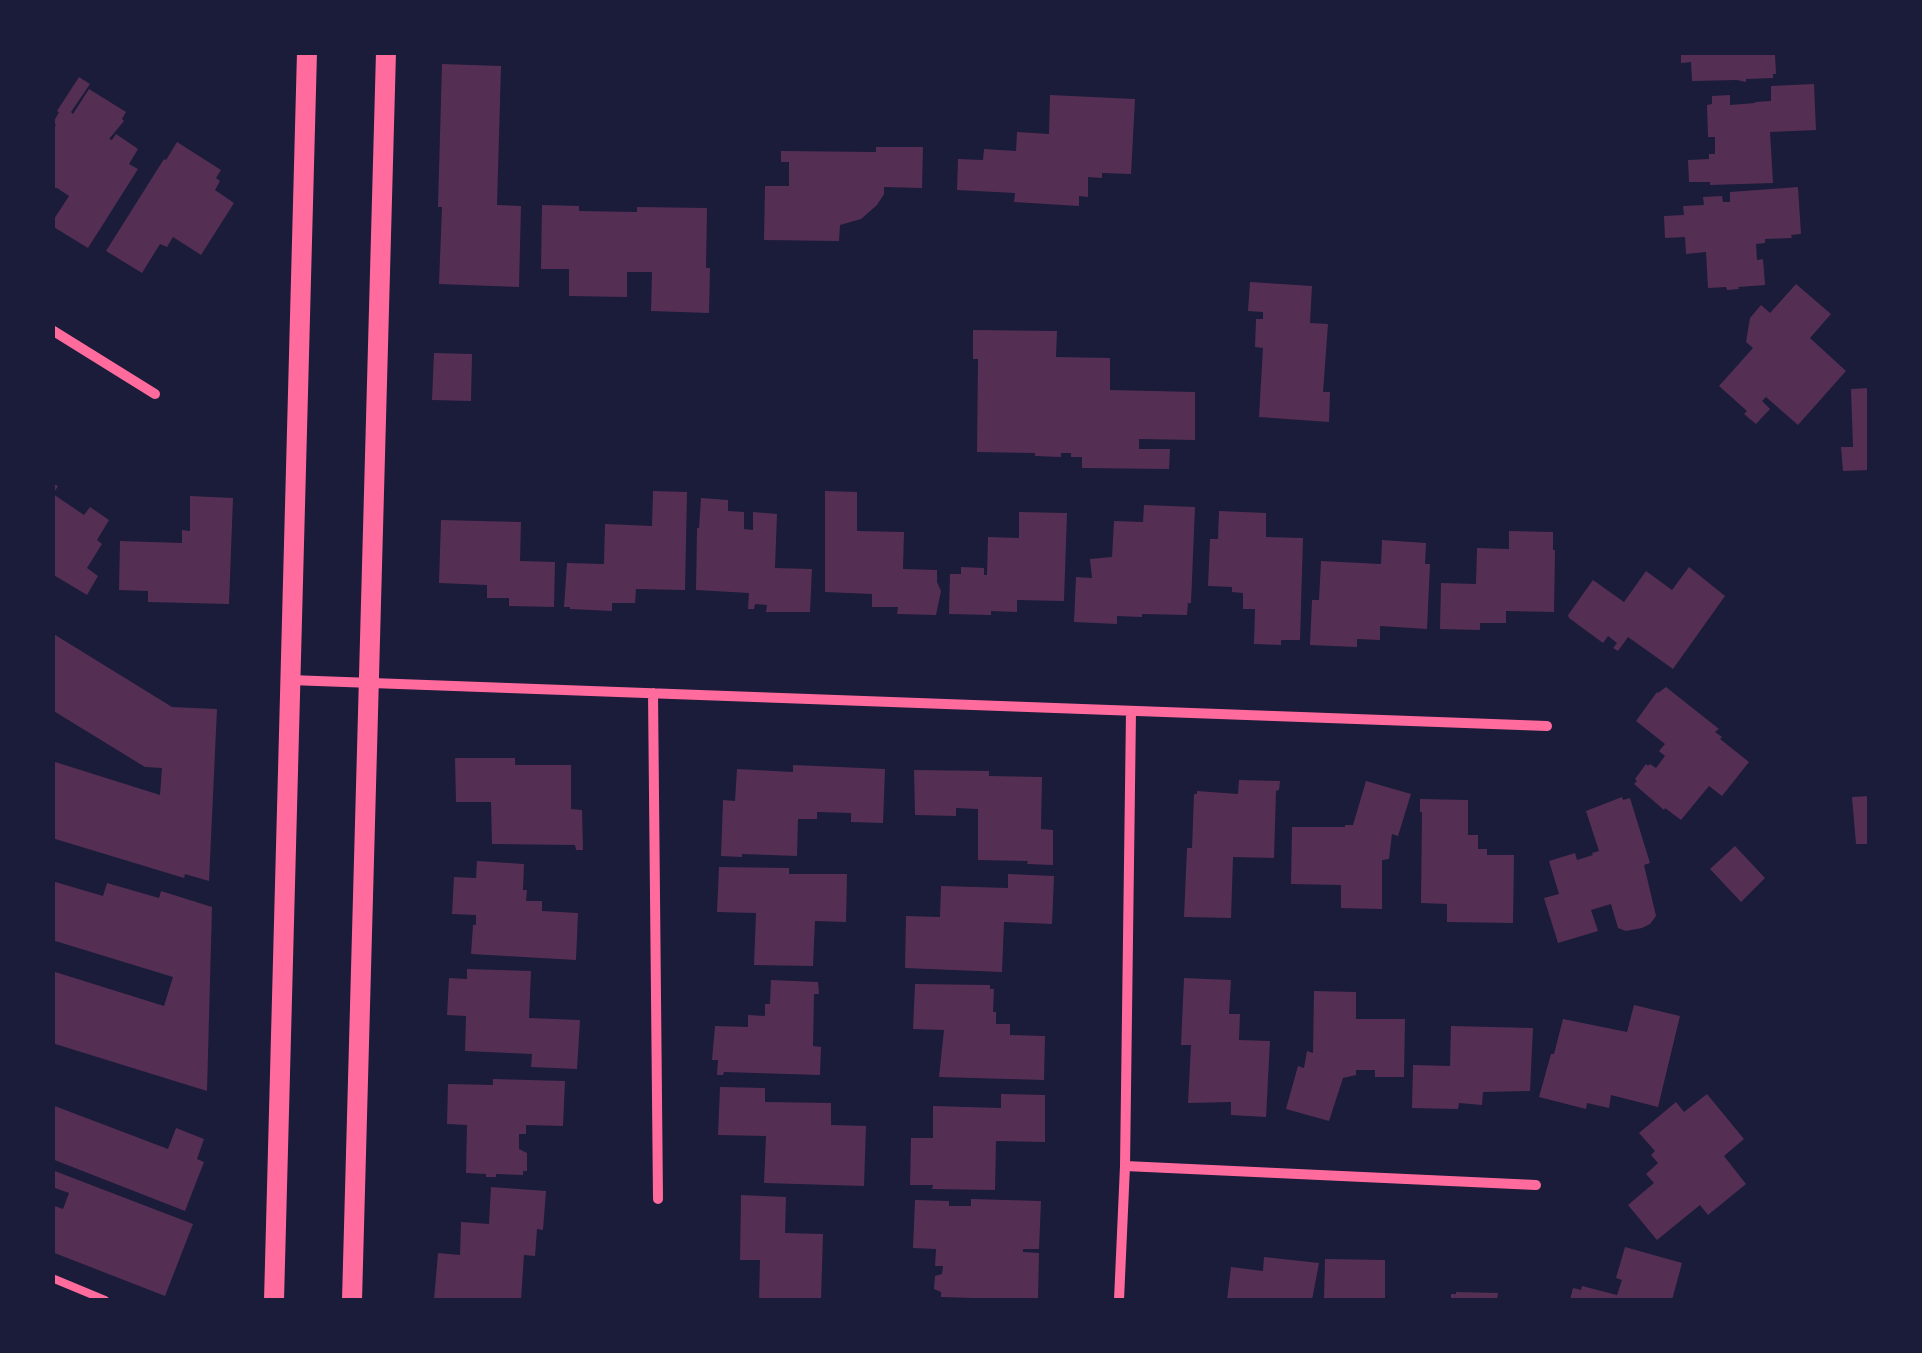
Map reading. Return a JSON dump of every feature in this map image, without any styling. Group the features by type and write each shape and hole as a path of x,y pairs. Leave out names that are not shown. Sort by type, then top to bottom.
{"main road":[{"path":"274,1300 307,52"},
{"path":"352,1300 386,52"}],"street":[{"path":"52,330 155,394"},
{"path":"290,680 1547,726"},
{"path":"652,694 658,1200"},
{"path":"1119,1300 1125,1166 1131,710"},
{"path":"1125,1166 1536,1184"}],"lane":[{"path":"52,1278 106,1300"}],"building":[{"path":"1681,52 1773,52 1776,74 1773,78 1746,82 1692,81 1691,62 1681,63"},
{"path":"442,64 501,66 497,205 521,206 519,287 439,284"},
{"path":"79,77 90,84 71,112 89,89 126,112 124,121 109,139 116,134 138,149 129,164 138,169 88,248 52,226 69,196 52,188 52,131 56,125 53,123"},
{"path":"1814,84 1816,130 1770,132 1773,183 1689,182 1688,160 1709,159 1709,154 1715,154 1715,137 1708,137 1707,105 1712,104 1712,96 1730,95 1730,105 1755,103 1771,101 1771,86"},
{"path":"1050,95 1135,99 1131,174 1102,173 1102,178 1088,177 1088,197 1079,196 1079,206 1014,202 1015,193 957,190 958,159 983,160 984,149 1016,151 1017,132 1049,134"},
{"path":"177,142 221,170 215,190 234,203 201,255 173,237 167,247 160,244 142,273 106,251"},
{"path":"876,147 923,147 922,188 884,187 877,205 861,219 840,225 839,241 764,240 765,186 789,186 789,162 781,162 781,151 876,152"},
{"path":"1798,187 1801,234 1756,244 1757,260 1763,259 1765,285 1708,288 1706,252 1686,254 1685,237 1665,238 1664,216 1684,215 1683,206 1704,205 1703,197 1722,196 1723,202 1730,202 1730,192"},
{"path":"542,205 579,206 579,211 707,208 709,313 651,311 652,272 627,272 627,297 569,296 569,269 541,269"},
{"path":"1250,282 1312,286 1310,323 1328,324 1323,392 1330,392 1329,422 1259,417 1263,348 1255,347 1256,319 1263,319 1263,312 1248,311"},
{"path":"1796,284 1831,314 1810,338 1846,371 1798,425 1766,397 1762,401 1770,409 1756,424 1719,386 1753,348 1746,342 1750,318 1761,305 1770,313"},
{"path":"973,330 1057,331 1056,357 1110,358 1110,390 1195,392 1195,440 1139,439 1139,449 1170,449 1169,469 1082,468 1082,457 1071,457 1071,453 1061,453 1061,457 977,452 978,359 973,359"},
{"path":"434,353 472,354 471,401 432,400"},
{"path":"1870,388 1870,470 1843,471 1841,447 1853,447 1851,389"},
{"path":"52,483 58,486 53,494 84,515 90,507 109,520 97,540 102,544 87,568 98,576 87,595 52,574"},
{"path":"653,491 687,492 685,590 636,589 635,603 612,603 612,611 564,607 567,563 604,564 605,524 652,526"},
{"path":"825,491 857,492 857,531 904,532 903,569 937,570 941,591 936,615 897,614 898,607 872,607 872,594 825,592"},
{"path":"190,496 233,498 229,604 148,602 148,591 119,590 120,541 182,543 182,530 190,531"},
{"path":"701,498 728,500 728,511 744,512 744,529 753,530 753,512 777,514 775,568 812,569 810,612 766,612 767,605 755,604 754,609 748,609 749,593 696,590"},
{"path":"1144,505 1195,507 1191,603 1187,615 1117,616 1117,624 1074,622 1076,577 1092,578 1090,559 1112,557 1114,521 1143,522"},
{"path":"1219,511 1266,513 1266,537 1303,538 1300,640 1281,640 1281,645 1254,644 1255,609 1243,609 1243,593 1232,592 1232,587 1208,586 1210,539 1218,539"},
{"path":"1019,512 1067,513 1064,601 1017,600 1017,612 949,614 950,574 961,574 961,567 984,568 987,575 988,537 1019,538"},
{"path":"441,520 521,522 520,561 555,562 554,607 509,606 509,598 487,598 487,585 439,583"},
{"path":"1509,531 1553,532 1554,612 1506,611 1506,623 1480,623 1480,630 1440,629 1441,583 1476,584 1477,548 1509,549"},
{"path":"1382,540 1426,543 1425,564 1430,564 1427,629 1380,626 1380,640 1357,639 1357,647 1310,645 1312,600 1319,600 1321,561 1381,564"},
{"path":"1689,567 1725,596 1673,669 1628,637 1618,651 1613,648 1617,643 1608,636 1603,643 1569,618 1593,580 1624,602 1646,571 1672,590"},
{"path":"52,633 172,707 217,709 209,881 185,874 184,878 52,838 52,761 160,795 162,768 145,767 52,710"},
{"path":"1666,687 1719,729 1715,732 1720,739 1749,762 1722,796 1709,786 1681,820 1634,784 1646,764 1656,768 1665,756 1659,751 1665,744 1636,721 1657,692"},
{"path":"455,758 515,758 515,765 571,765 571,809 582,810 583,850 576,850 575,845 492,844 491,802 456,802"},
{"path":"793,765 885,769 883,823 851,822 851,813 817,812 817,819 798,819 797,856 721,856 723,800 735,801 737,769 793,772"},
{"path":"914,770 989,771 989,776 1042,777 1041,829 1053,830 1053,865 978,860 978,809 956,808 956,816 915,815"},
{"path":"1239,780 1280,781 1276,791 1274,858 1233,857 1231,918 1184,917 1194,794 1238,794"},
{"path":"1366,781 1411,794 1398,836 1392,834 1389,859 1382,860 1382,909 1341,908 1341,885 1291,884 1292,827 1353,825"},
{"path":"1870,796 1870,844 1856,844 1852,797"},
{"path":"1622,797 1630,798 1650,863 1644,865 1656,916 1642,928 1626,931 1618,928 1611,904 1591,910 1598,931 1558,943 1544,898 1559,894 1549,861 1575,853 1577,860 1599,851 1586,811"},
{"path":"1420,799 1468,800 1468,835 1478,835 1478,849 1487,849 1487,855 1514,855 1513,923 1447,922 1447,904 1421,903"},
{"path":"1735,846 1765,878 1741,902 1710,869"},
{"path":"477,861 524,864 526,901 542,901 542,911 578,913 576,960 471,954 476,915 452,914 454,877 476,878"},
{"path":"719,867 789,868 789,874 847,874 846,922 815,921 813,966 754,965 756,913 717,912"},
{"path":"1008,874 1054,876 1052,924 1004,922 1002,972 905,968 906,916 940,917 941,886 1008,888"},
{"path":"52,881 103,896 107,883 159,898 161,891 212,907 207,1091 52,1043 52,971 164,1006 173,977 52,940"},
{"path":"467,969 531,971 529,1018 580,1020 577,1069 531,1067 532,1054 465,1051 466,1016 447,1015 449,978 467,979"},
{"path":"1184,978 1231,980 1229,1014 1240,1014 1239,1040 1270,1041 1266,1117 1231,1115 1231,1102 1188,1103 1191,1045 1181,1045"},
{"path":"771,980 818,982 819,994 814,994 813,1046 821,1047 820,1075 717,1075 718,1060 712,1060 715,1026 748,1027 748,1015 765,1016"},
{"path":"915,984 990,985 994,989 996,1024 1010,1024 1010,1035 1045,1036 1044,1080 939,1077 944,1030 913,1029"},
{"path":"1314,991 1356,992 1356,1019 1405,1019 1404,1077 1375,1077 1375,1070 1356,1070 1356,1075 1343,1078 1329,1121 1286,1109 1298,1066 1304,1068 1307,1051 1313,1053"},
{"path":"1634,1005 1680,1016 1658,1107 1611,1095 1609,1108 1587,1103 1586,1109 1539,1097 1563,1019 1627,1032"},
{"path":"1451,1026 1533,1028 1530,1091 1483,1092 1482,1105 1459,1103 1458,1109 1412,1108 1413,1065 1450,1066"},
{"path":"493,1079 565,1081 563,1126 526,1125 526,1134 519,1134 519,1149 527,1153 527,1171 523,1175 486,1177 466,1173 467,1125 447,1124 448,1084 493,1085"},
{"path":"720,1087 765,1088 765,1102 831,1103 831,1125 866,1126 864,1186 764,1183 766,1136 718,1135"},
{"path":"1001,1094 1045,1095 1045,1142 996,1141 995,1190 910,1185 911,1138 933,1138 933,1106 1001,1108"},
{"path":"1707,1094 1744,1139 1724,1156 1746,1184 1708,1215 1700,1205 1657,1240 1628,1205 1654,1183 1646,1174 1658,1163 1651,1155 1655,1151 1639,1133 1676,1102 1684,1112"},
{"path":"52,1105 168,1149 176,1128 204,1139 197,1159 204,1162 185,1211 52,1159"},
{"path":"52,1170 193,1224 165,1296 52,1252 52,1205 63,1209 69,1193 52,1187"},
{"path":"491,1187 546,1191 543,1230 537,1229 535,1256 524,1255 521,1300 434,1300 438,1253 460,1255 461,1222 489,1224"},
{"path":"741,1195 786,1197 785,1233 823,1234 821,1300 759,1300 760,1260 740,1260"},
{"path":"971,1199 1041,1201 1039,1249 1023,1249 1039,1253 1038,1300 941,1297 941,1292 934,1289 935,1276 942,1274 943,1266 935,1266 936,1249 913,1248 915,1200 971,1206"},
{"path":"1625,1247 1682,1263 1672,1300 1570,1300 1573,1288 1581,1290 1582,1286 1617,1295 1622,1280 1616,1278"},
{"path":"1264,1257 1319,1263 1312,1300 1227,1300 1231,1267 1263,1271"},
{"path":"1325,1259 1385,1260 1385,1300 1324,1300"},
{"path":"1498,1293 1497,1300 1451,1300 1451,1294"}]}
